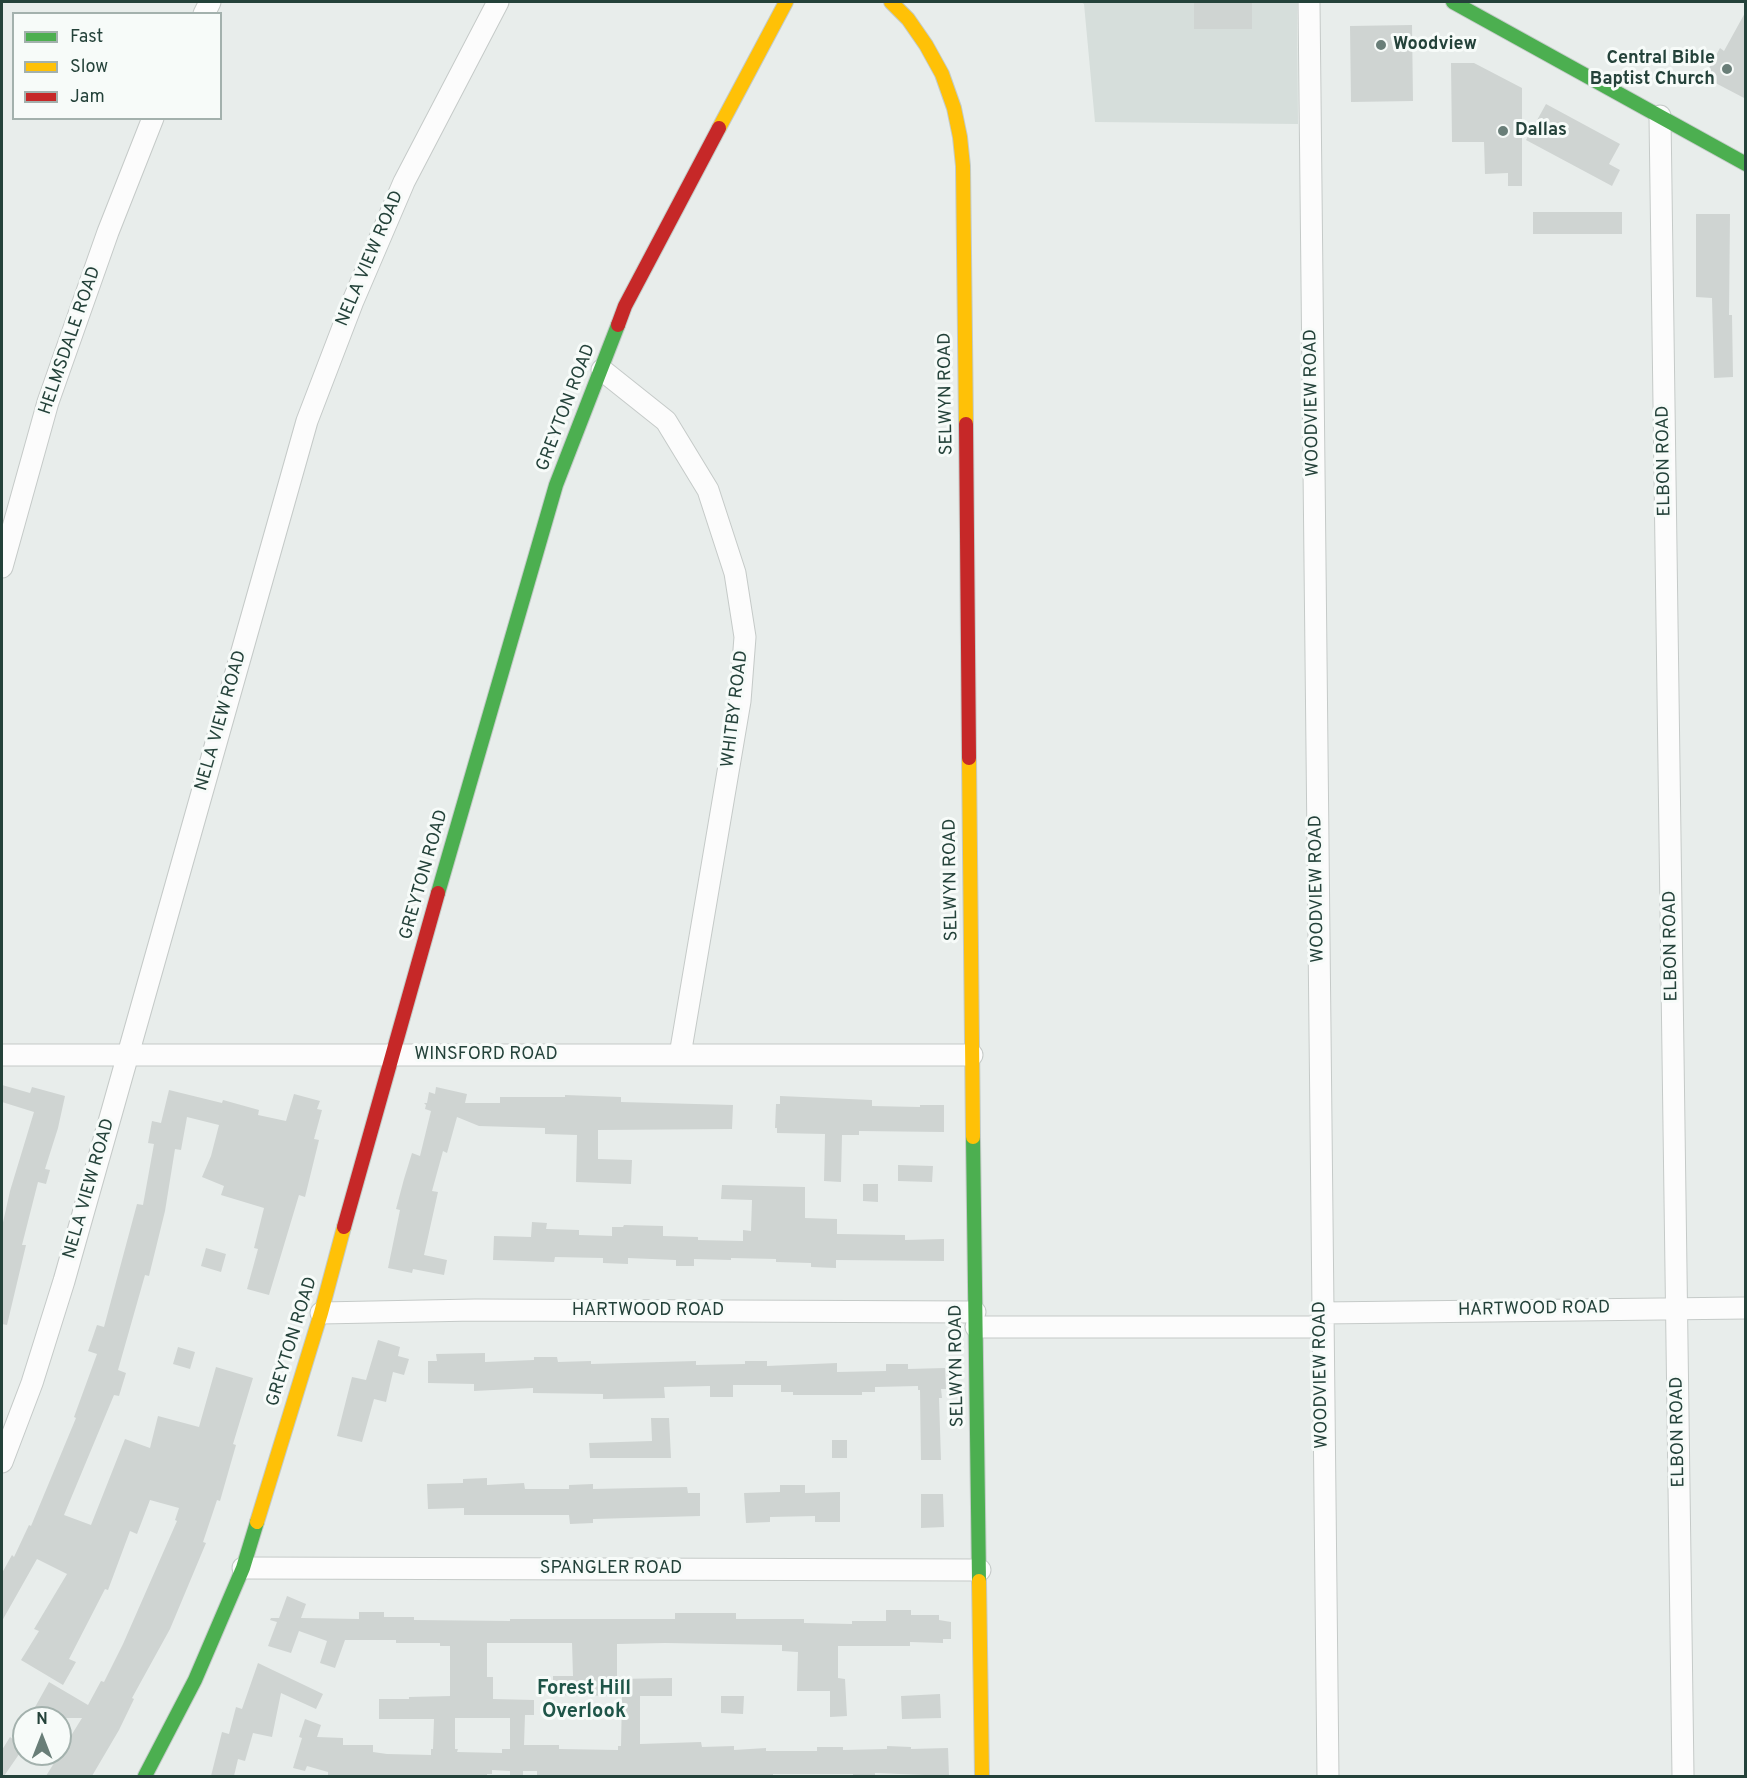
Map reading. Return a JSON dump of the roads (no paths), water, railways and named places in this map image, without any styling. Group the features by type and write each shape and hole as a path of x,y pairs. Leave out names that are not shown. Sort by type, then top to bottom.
{"street":[{"name":"NELA VIEW ROAD","path":"2,1462 33,1383 307,421 353,301 404,182 498,2"},
{"name":"GREYTON ROAD","path":"145,1776 195,1680 243,1569 321,1313 392,1054 556,485 625,306 786,2"},
{"name":"SELWYN ROAD","path":"891,2 908,19 942,74 954,108 963,166 982,1776"},
{"name":"WOODVIEW ROAD","path":"1309,2 1328,1776"},
{"path":"1453,2 1746,164"},
{"name":"ELBON ROAD","path":"1660,116 1683,1776"},
{"name":"HELMSDALE ROAD","path":"2,567 48,402 108,232 152,120"},
{"name":"WHITBY ROAD","path":"602,370 666,421 708,490 735,573 745,637 740,701 680,1055"},
{"name":"WINSFORD ROAD","path":"2,1055 972,1055"},
{"name":"HARTWOOD ROAD","path":"321,1313 475,1310 976,1320 1322,1320 1677,1308 1746,1308"},
{"name":"SPANGLER ROAD","path":"243,1569 980,1570"}],"place":[{"name":"Woodview","path":"1381,45"},
{"name":"Central Bible Baptist Church","path":"1727,69"},
{"name":"Dallas","path":"1503,131"}],"district":[{"name":"Forest Hill Overlook","path":"584,1702"}]}
